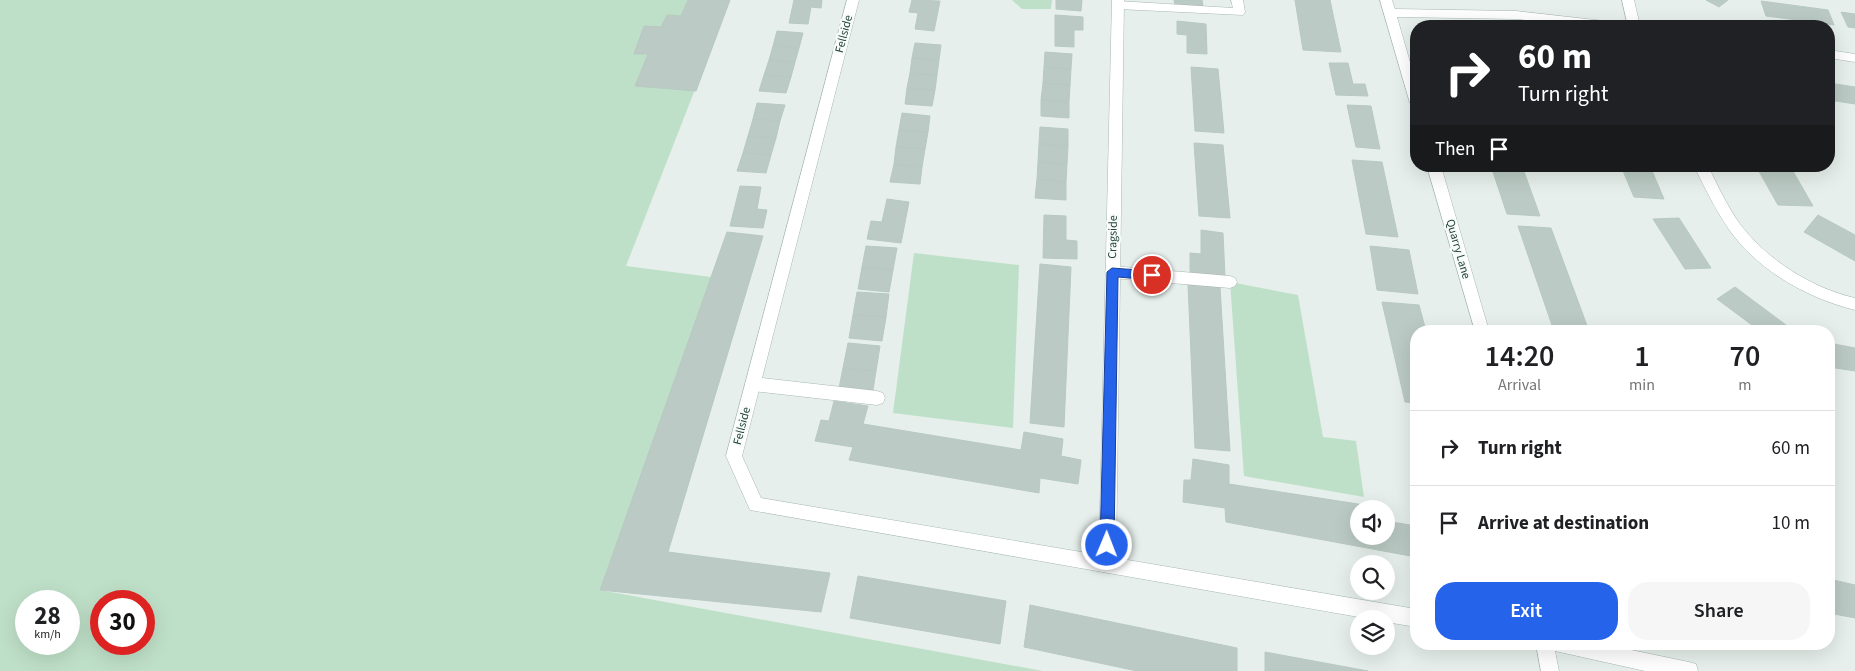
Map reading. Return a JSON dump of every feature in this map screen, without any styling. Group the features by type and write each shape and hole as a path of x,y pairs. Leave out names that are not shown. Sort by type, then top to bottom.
{"street":[{"name":"Fellside","path":"853,0 734,456 756,505 1107,565"},
{"path":"1118,2 1239,12 1237,0"},
{"path":"1386,0 1410,83"},
{"path":"1628,0 1633,20"},
{"name":"Cragside","path":"1107,565 1118,2"},
{"path":"1389,13 1516,14 1564,20"},
{"path":"1835,55 1855,58"},
{"name":"Quarry Lane","path":"1436,172 1480,325"},
{"path":"1704,172 1719,203 1749,244 1794,280 1839,302 1855,304"},
{"path":"1112,272 1230,282"},
{"path":"753,384 878,398"},
{"path":"1107,565 1410,617"},
{"path":"1546,650 1550,671"},
{"path":"1588,650 1688,671"}],"green space":[{"path":"0,0 730,0 626,266 711,277 600,590 1043,671 0,671"},
{"path":"1012,0 1052,0 1051,9 1022,9"},
{"path":"914,253 1019,265 1013,428 893,413"},
{"path":"1230,282 1298,295 1323,437 1356,441 1364,497 1244,476"}],"building":[{"path":"688,0 730,0 696,91 635,86 648,54 634,54 644,26 661,27 667,15 681,16"},
{"path":"794,0 822,0 821,8 811,7 808,24 789,23"},
{"path":"912,0 940,1 934,31 915,29 918,13 909,12"},
{"path":"1056,0 1082,0 1081,11 1056,9"},
{"path":"1174,0 1202,0 1203,6 1175,5"},
{"path":"1295,0 1330,0 1341,52 1303,50"},
{"path":"1706,0 1728,0 1719,7"},
{"path":"1761,1 1828,10 1832,20 1796,20 1766,16"},
{"path":"1841,12 1855,14 1855,28 1848,27"},
{"path":"1055,15 1083,17 1083,30 1074,30 1074,47 1055,46"},
{"path":"1177,21 1206,24 1207,54 1187,53 1187,35 1177,34"},
{"path":"777,31 803,33 799,48 773,46"},
{"path":"915,43 941,45 939,60 912,58"},
{"path":"773,46 799,48 795,62 769,60"},
{"path":"1045,52 1072,54 1071,69 1044,67"},
{"path":"912,58 939,60 937,75 910,73"},
{"path":"769,60 795,62 791,77 764,75"},
{"path":"1329,63 1348,63 1353,84 1365,84 1368,96 1336,95"},
{"path":"1044,67 1071,69 1070,85 1043,83"},
{"path":"1191,67 1218,69 1224,133 1195,131"},
{"path":"910,73 937,75 935,90 907,88"},
{"path":"764,75 791,77 786,93 759,91"},
{"path":"1043,83 1070,85 1069,102 1041,100"},
{"path":"1835,84 1855,87 1855,104 1835,101"},
{"path":"907,88 935,90 932,106 905,104"},
{"path":"1041,100 1069,102 1069,118 1041,116"},
{"path":"757,103 785,105 780,121 753,119"},
{"path":"1347,105 1371,106 1380,149 1356,147"},
{"path":"902,113 930,116 928,132 899,130"},
{"path":"753,119 780,121 776,138 748,136"},
{"path":"1040,127 1068,129 1068,146 1039,144"},
{"path":"899,130 928,132 925,149 896,147"},
{"path":"748,136 776,138 771,155 743,153"},
{"path":"1194,143 1223,145 1230,218 1199,216"},
{"path":"1039,144 1068,146 1067,164 1038,162"},
{"path":"896,147 925,149 922,167 894,164"},
{"path":"743,153 771,155 766,173 737,171"},
{"path":"1352,160 1382,162 1398,237 1366,234"},
{"path":"1038,162 1067,164 1066,182 1037,179"},
{"path":"894,164 922,167 920,184 890,182"},
{"path":"1493,172 1524,172 1540,216 1507,214"},
{"path":"1624,172 1653,172 1664,199 1634,197"},
{"path":"1759,172 1793,172 1813,206 1778,205"},
{"path":"1037,179 1066,182 1066,200 1035,198"},
{"path":"740,186 761,187 757,209 767,210 763,228 730,226"},
{"path":"887,199 909,202 901,243 867,239 871,221 882,222"},
{"path":"1044,215 1066,216 1066,240 1077,241 1077,259 1043,258"},
{"path":"1818,215 1855,235 1855,261 1804,232"},
{"path":"1679,218 1711,268 1685,269 1653,219"},
{"path":"1518,226 1551,228 1587,325 1552,325"},
{"path":"1201,230 1223,233 1225,276 1190,273 1190,253 1201,254"},
{"path":"727,232 763,236 668,552 830,573 821,612 600,590"},
{"path":"866,246 897,248 893,270 862,267"},
{"path":"1370,246 1409,250 1418,294 1377,290"},
{"path":"1040,264 1071,267 1064,427 1030,423"},
{"path":"862,267 893,270 889,292 858,289"},
{"path":"1188,284 1220,287 1230,451 1195,448"},
{"path":"1735,287 1786,325 1752,325 1717,299"},
{"path":"857,292 889,294 886,317 853,315"},
{"path":"1382,302 1419,305 1424,325 1410,325 1410,402 1405,402"},
{"path":"853,315 886,317 882,341 849,338"},
{"path":"848,343 880,346 876,371 843,368"},
{"path":"1835,344 1855,348 1855,371 1835,368"},
{"path":"843,368 876,371 872,396 838,393"},
{"path":"834,401 868,406 863,424 1021,450 1024,432 1063,439 1061,456 1081,460 1078,484 1040,478 1039,493 849,460 853,447 815,441 821,420 829,421"},
{"path":"1193,459 1229,465 1229,484 1350,503 1350,545 1226,522 1225,508 1183,502 1184,480 1191,480"},
{"path":"1395,522 1410,525 1410,556 1351,545 1395,545"},
{"path":"858,576 1006,601 1000,644 850,618"},
{"path":"1835,580 1855,585 1855,618 1835,614"},
{"path":"1030,605 1237,648 1237,671 1137,671 1024,647"},
{"path":"1265,652 1368,671 1265,671"}],"route":[{"path":"1107,545 1112,272 1152,275"}]}
